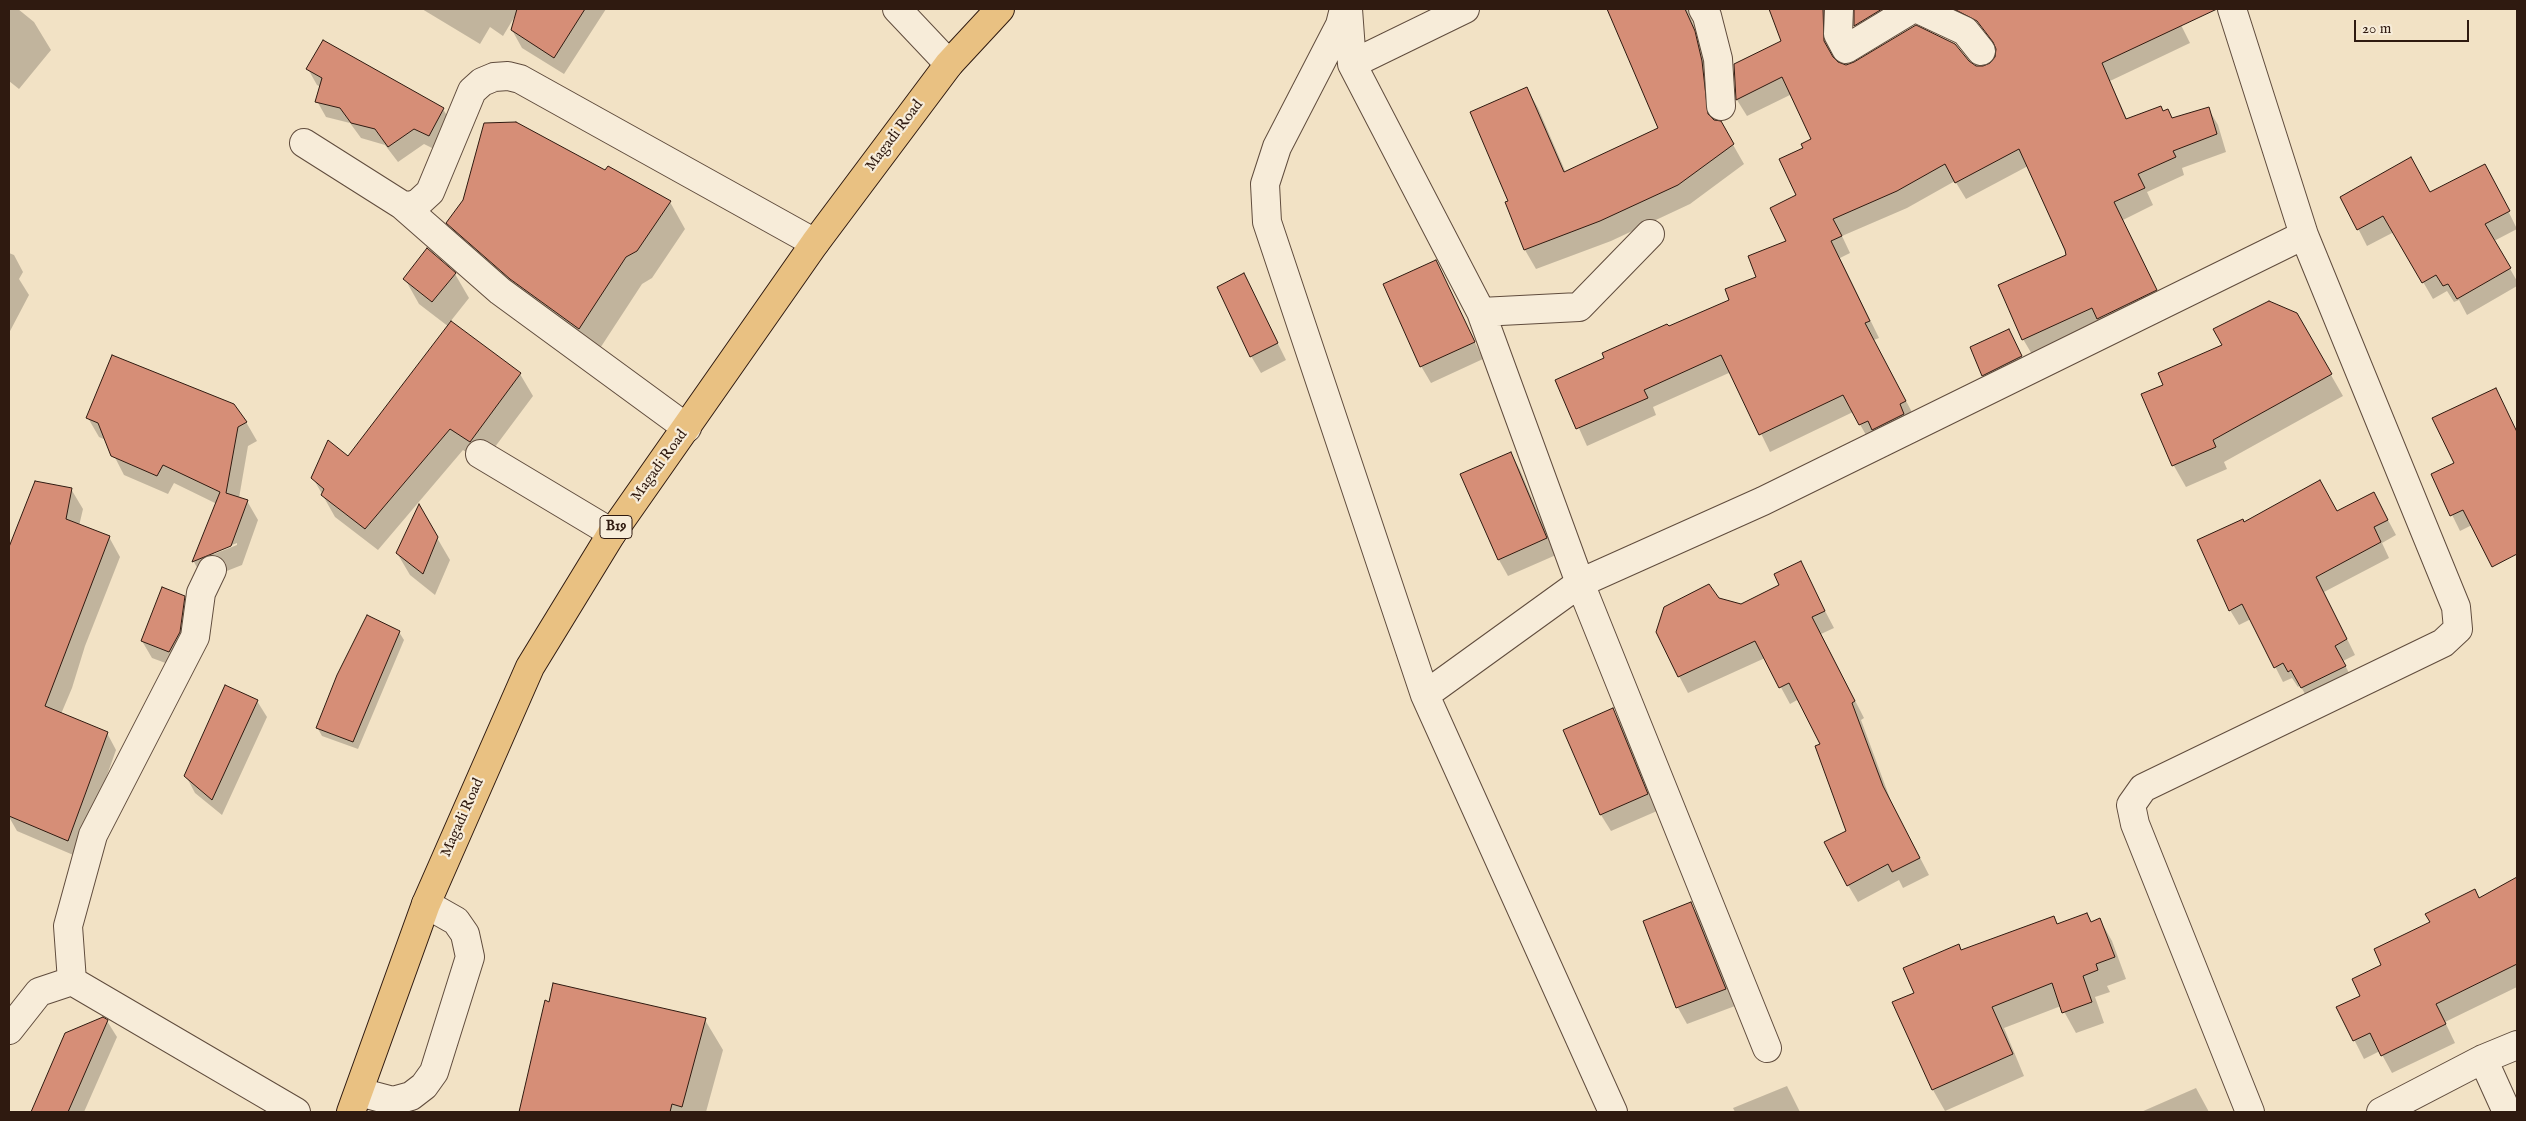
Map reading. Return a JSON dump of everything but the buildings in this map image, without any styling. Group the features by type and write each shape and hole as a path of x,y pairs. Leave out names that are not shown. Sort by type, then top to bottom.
{"highway":[{"name":"Magadi Road","path":"355,1102 426,904 530,667 612,533 815,243 949,64 1000,9"}],"street":[{"path":"897,9 949,64"},
{"path":"1344,9 1340,25 1278,147 1265,184 1267,222 1425,695 1613,1112"},
{"path":"1348,9 1352,64 1481,312 1580,583 1766,1048"},
{"path":"1352,64 1465,9"},
{"path":"1703,9 1707,16 1718,59 1721,106"},
{"path":"1839,9 1838,34 1846,49 1912,9"},
{"path":"1918,9 1965,30 1981,51"},
{"path":"2232,9 2304,235 2456,606 2458,629 2443,643 2143,788 2131,805 2135,824 2250,1112"},
{"path":"402,205 410,206 418,203 430,192 472,91 482,82 494,77 508,76 520,79 815,243"},
{"path":"304,143 402,205 500,291 687,428"},
{"path":"1481,312 1579,307 1650,234"},
{"path":"1425,695 1580,583 1763,501 2304,235"},
{"path":"480,454 612,533"},
{"path":"72,981 68,926 93,835 194,637 201,593 212,570"},
{"path":"355,1102 393,1101 411,1096 424,1086 434,1072 470,957 465,934 456,922 426,904"},
{"path":"9,1030 39,992 72,981 296,1112"},
{"path":"2381,1112 2483,1059 2517,1045"},
{"path":"2483,1059 2507,1112"}]}
